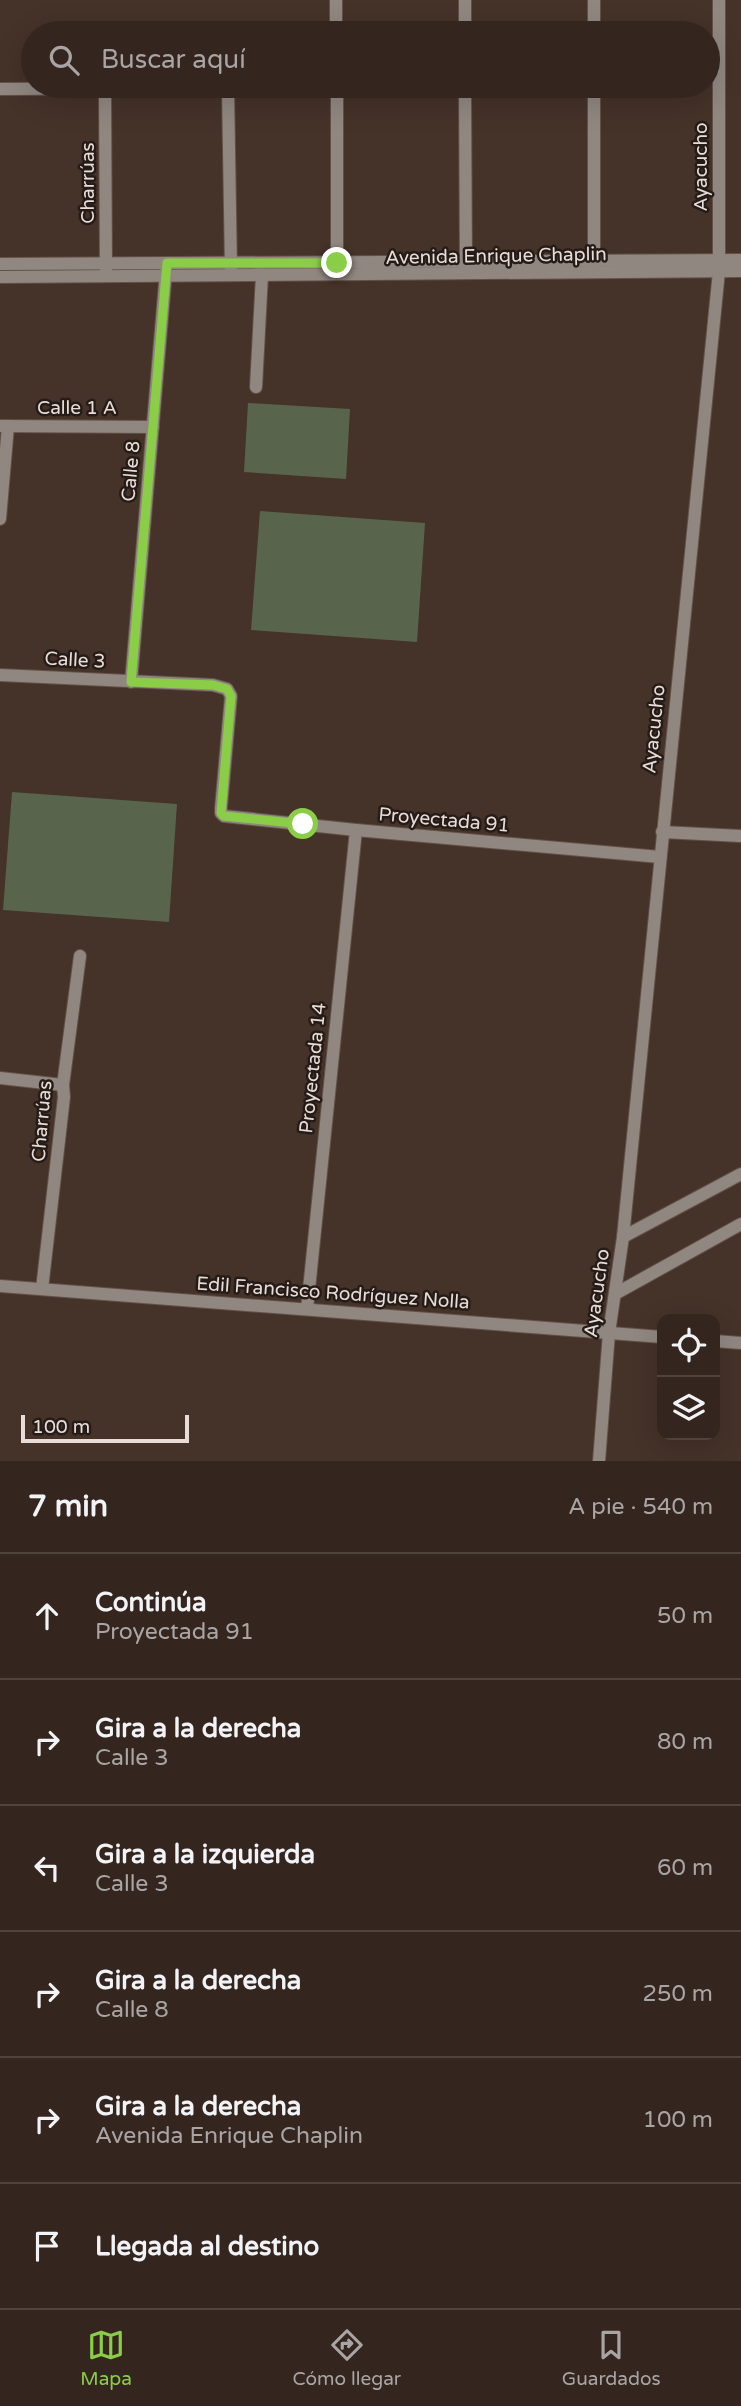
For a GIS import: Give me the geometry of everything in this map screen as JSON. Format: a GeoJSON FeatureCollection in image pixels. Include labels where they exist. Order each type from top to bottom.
{"type":"FeatureCollection","features":[{"type":"Feature","properties":{"kind":"street"},"geometry":{"type":"LineString","coordinates":[[336,0],[337,21]]}},
{"type":"Feature","properties":{"kind":"street"},"geometry":{"type":"LineString","coordinates":[[465,0],[465,21]]}},
{"type":"Feature","properties":{"kind":"street"},"geometry":{"type":"LineString","coordinates":[[594,0],[594,21]]}},
{"type":"Feature","properties":{"kind":"street","name":"Ayacucho"},"geometry":{"type":"LineString","coordinates":[[719,0],[719,21]]}},
{"type":"Feature","properties":{"kind":"street"},"geometry":{"type":"LineString","coordinates":[[0,89],[21,89]]}},
{"type":"Feature","properties":{"kind":"street","name":"Charrúas"},"geometry":{"type":"LineString","coordinates":[[105,98],[106,270]]}},
{"type":"Feature","properties":{"kind":"street"},"geometry":{"type":"LineString","coordinates":[[228,98],[231,269]]}},
{"type":"Feature","properties":{"kind":"street"},"geometry":{"type":"LineString","coordinates":[[337,98],[337,269]]}},
{"type":"Feature","properties":{"kind":"street"},"geometry":{"type":"LineString","coordinates":[[465,98],[465,269]]}},
{"type":"Feature","properties":{"kind":"street"},"geometry":{"type":"LineString","coordinates":[[594,98],[594,267]]}},
{"type":"Feature","properties":{"kind":"street","name":"Ayacucho"},"geometry":{"type":"LineString","coordinates":[[599,1461],[609,1333],[623,1237],[719,265],[719,98]]}},
{"type":"Feature","properties":{"kind":"street","name":"Avenida Enrique Chaplin"},"geometry":{"type":"LineString","coordinates":[[0,264],[106,270],[465,269],[719,265],[741,260]]}},
{"type":"Feature","properties":{"kind":"street","name":"Avenida Enrique Chaplin"},"geometry":{"type":"LineString","coordinates":[[719,265],[741,271]]}},
{"type":"Feature","properties":{"kind":"street","name":"Avenida Enrique Chaplin"},"geometry":{"type":"LineString","coordinates":[[231,269],[262,275],[337,269]]}},
{"type":"Feature","properties":{"kind":"street","name":"Avenida Enrique Chaplin"},"geometry":{"type":"LineString","coordinates":[[0,277],[106,270]]}},
{"type":"Feature","properties":{"kind":"street","name":"Calle 8"},"geometry":{"type":"LineString","coordinates":[[131,682],[166,270]]}},
{"type":"Feature","properties":{"kind":"street"},"geometry":{"type":"LineString","coordinates":[[256,387],[262,275]]}},
{"type":"Feature","properties":{"kind":"street"},"geometry":{"type":"LineString","coordinates":[[0,519],[4,426]]}},
{"type":"Feature","properties":{"kind":"street","name":"Calle 1 A"},"geometry":{"type":"LineString","coordinates":[[4,426],[153,426]]}},
{"type":"Feature","properties":{"kind":"street","name":"Calle 3"},"geometry":{"type":"LineString","coordinates":[[0,675],[213,685],[227,689],[231,696],[221,807],[224,816]]}},
{"type":"Feature","properties":{"kind":"street","name":"Proyectada 91"},"geometry":{"type":"LineString","coordinates":[[224,816],[660,857]]}},
{"type":"Feature","properties":{"kind":"street","name":"Proyectada 14"},"geometry":{"type":"LineString","coordinates":[[307,1309],[356,830]]}},
{"type":"Feature","properties":{"kind":"street"},"geometry":{"type":"LineString","coordinates":[[662,832],[741,836]]}},
{"type":"Feature","properties":{"kind":"street","name":"Charrúas"},"geometry":{"type":"LineString","coordinates":[[42,1289],[64,1097],[63,1085],[80,956]]}},
{"type":"Feature","properties":{"kind":"street"},"geometry":{"type":"LineString","coordinates":[[0,1078],[63,1085]]}},
{"type":"Feature","properties":{"kind":"street"},"geometry":{"type":"LineString","coordinates":[[623,1237],[741,1174]]}},
{"type":"Feature","properties":{"kind":"street"},"geometry":{"type":"LineString","coordinates":[[615,1294],[741,1224]]}},
{"type":"Feature","properties":{"kind":"street","name":"Edil Francisco Rodríguez Nolla"},"geometry":{"type":"LineString","coordinates":[[0,1286],[657,1337]]}},
{"type":"Feature","properties":{"kind":"street"},"geometry":{"type":"LineString","coordinates":[[720,1341],[741,1343]]}},
{"type":"Feature","properties":{"kind":"green space"},"geometry":{"type":"Polygon","coordinates":[[[248,403],[350,409],[346,479],[244,472],[248,403]]]}},
{"type":"Feature","properties":{"kind":"green space"},"geometry":{"type":"Polygon","coordinates":[[[260,511],[425,523],[417,642],[251,630],[260,511]]]}},
{"type":"Feature","properties":{"kind":"green space"},"geometry":{"type":"Polygon","coordinates":[[[12,792],[177,804],[169,922],[3,910],[12,792]]]}},
{"type":"Feature","properties":{"kind":"route"},"geometry":{"type":"LineString","coordinates":[[303,824],[224,816],[221,813],[231,696],[227,689],[213,685],[131,682],[167,263],[337,263]]}}]}
